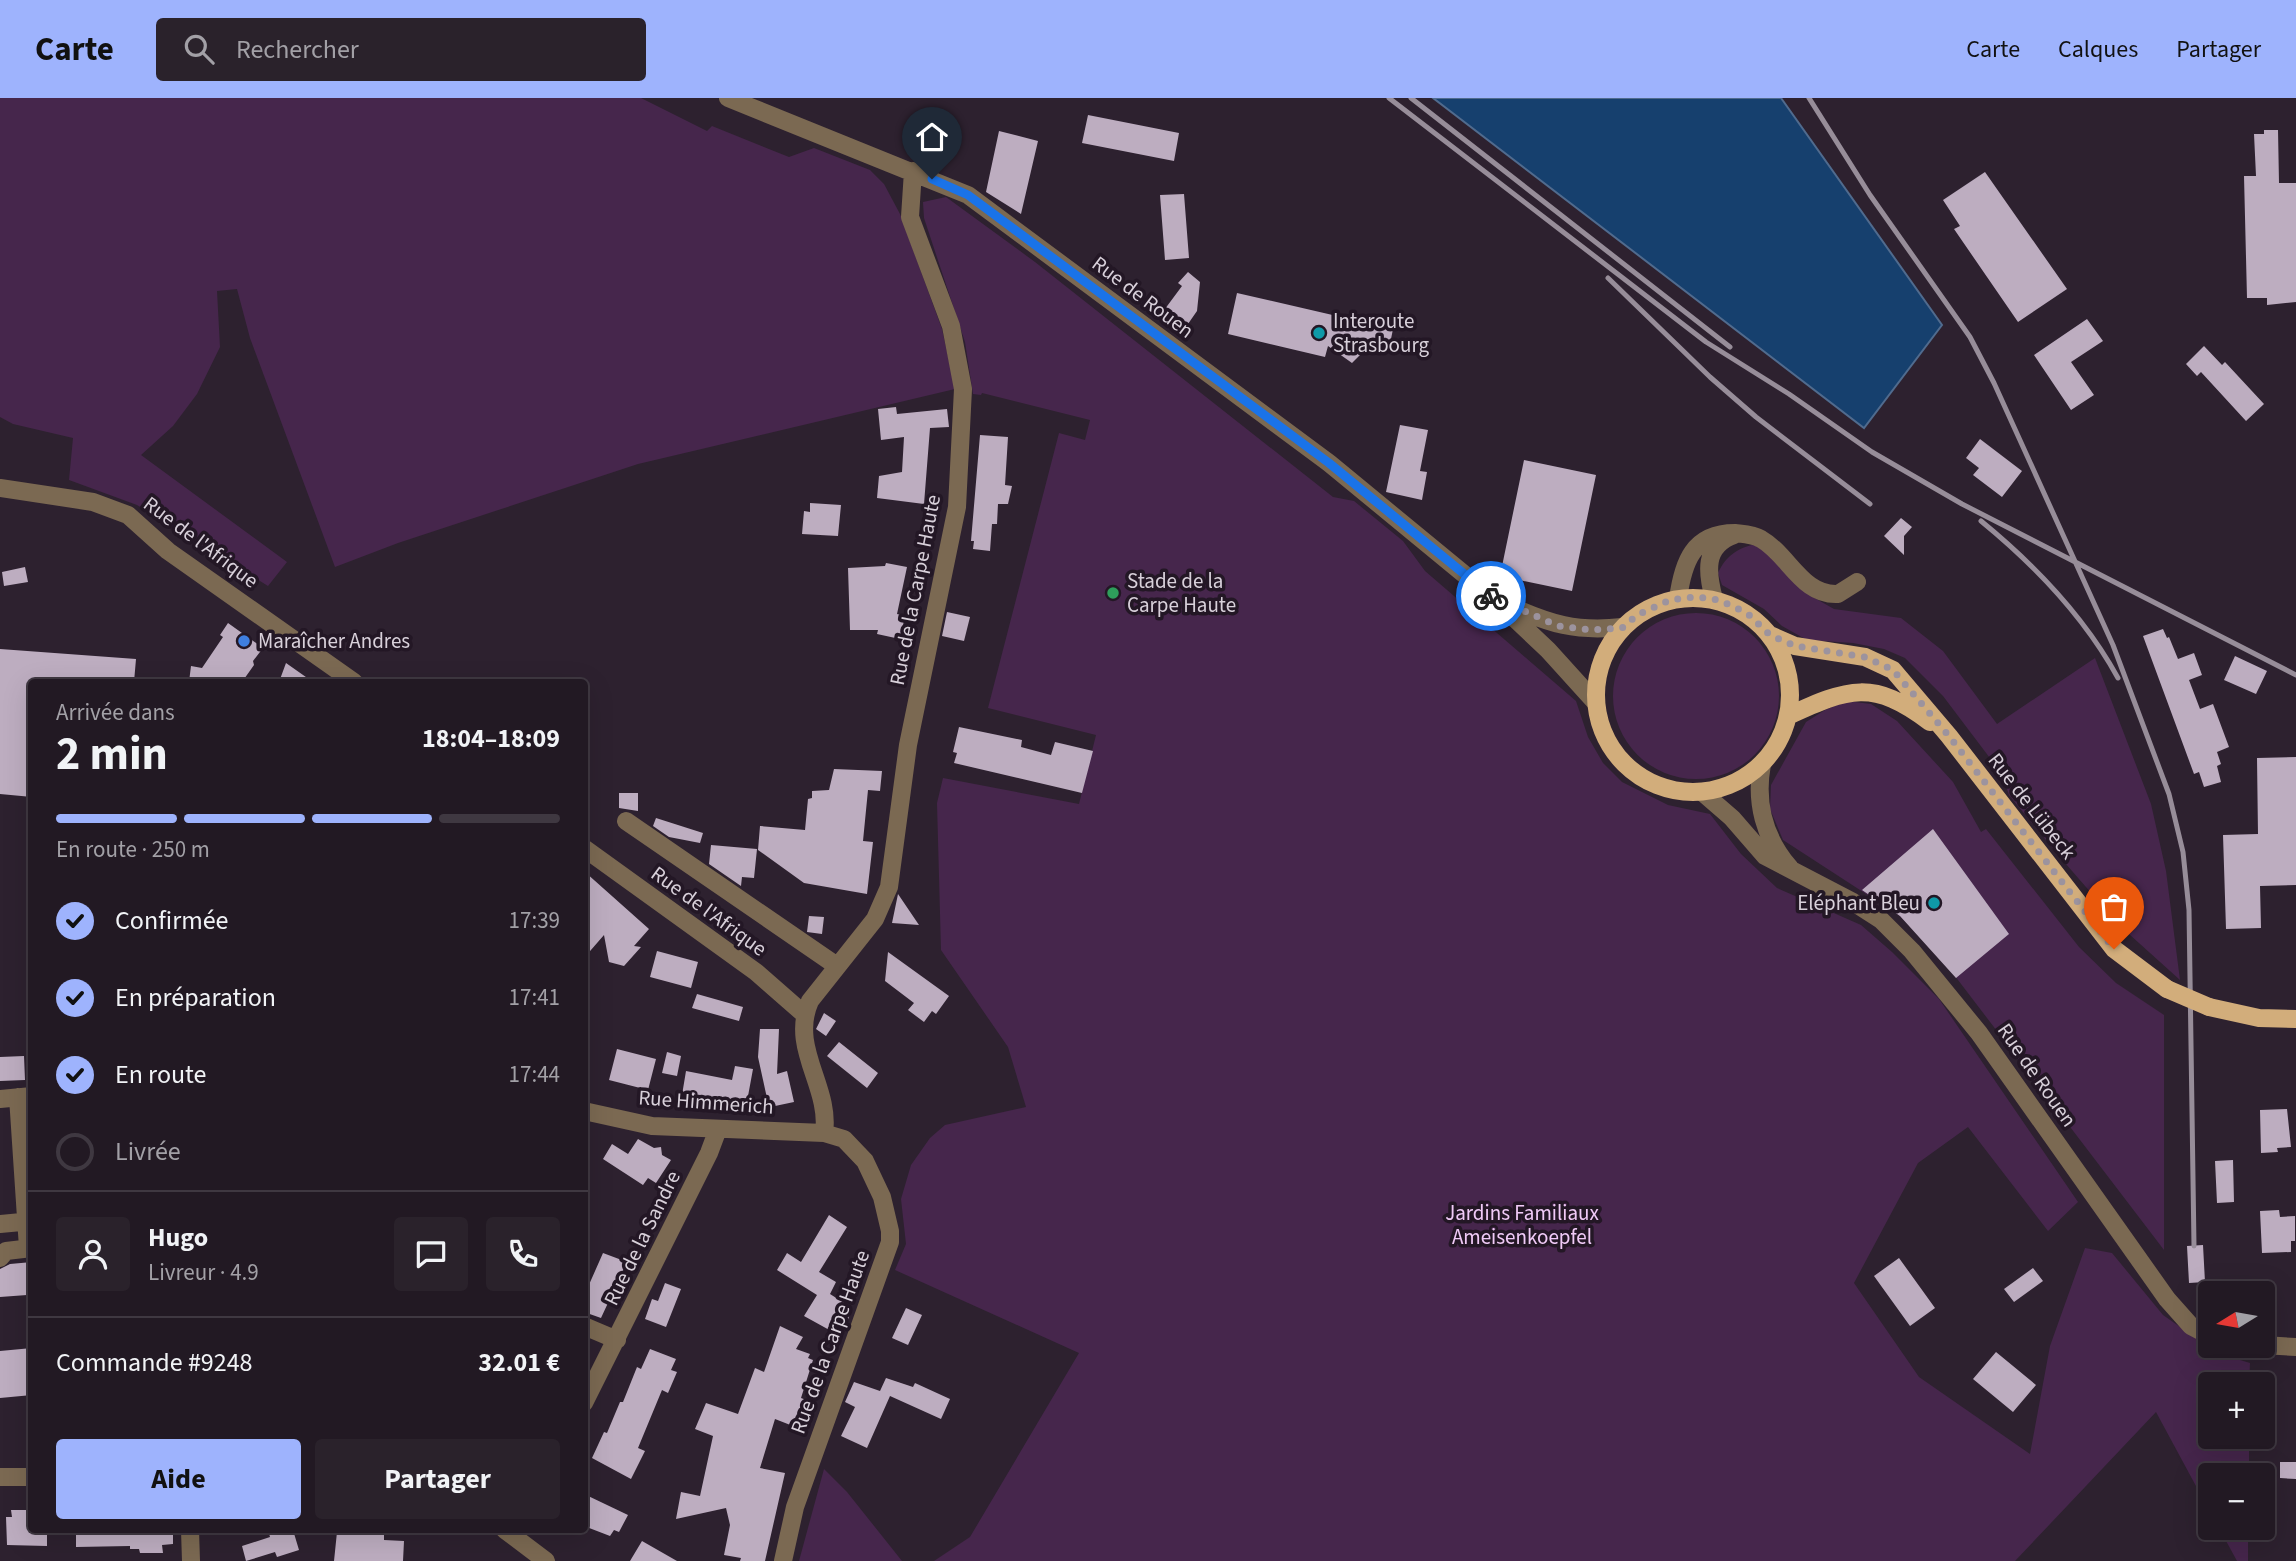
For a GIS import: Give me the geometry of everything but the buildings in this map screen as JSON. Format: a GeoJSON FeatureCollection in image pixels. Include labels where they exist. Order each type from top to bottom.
{"type":"FeatureCollection","features":[{"type":"Feature","properties":{"kind":"main road"},"geometry":{"type":"LineString","coordinates":[[1678,599],[1714,599],[1749,615],[1770,635],[1788,671],[1791,693],[1788,716],[1776,747],[1762,764],[1731,785],[1702,792],[1667,789],[1633,771],[1616,754],[1605,737],[1596,703],[1600,665],[1622,628],[1654,605],[1678,599]]}},
{"type":"Feature","properties":{"kind":"main road","name":"Rue de Lübeck"},"geometry":{"type":"LineString","coordinates":[[1770,635],[1795,646],[1865,657],[1893,670],[1949,736],[2114,949],[2166,989],[2209,1007],[2259,1018],[2296,1019]]}},
{"type":"Feature","properties":{"kind":"main road"},"geometry":{"type":"LineString","coordinates":[[1788,716],[1835,695],[1856,691],[1872,692],[1915,711],[1949,736]]}},
{"type":"Feature","properties":{"kind":"street","name":"Rue de Rouen"},"geometry":{"type":"LineString","coordinates":[[728,98],[968,195],[1329,463],[1493,597],[1548,650],[1596,703]]}},
{"type":"Feature","properties":{"kind":"street","name":"Rue de la Carpe Haute"},"geometry":{"type":"LineString","coordinates":[[804,1014],[810,1001],[836,966],[875,919],[889,887],[908,745],[957,507],[963,389],[951,326],[910,217],[914,171]]}},
{"type":"Feature","properties":{"kind":"street","name":"Rue de l'Afrique"},"geometry":{"type":"LineString","coordinates":[[0,488],[93,502],[128,515],[169,551],[350,679]]}},
{"type":"Feature","properties":{"kind":"street"},"geometry":{"type":"LineString","coordinates":[[1678,599],[1686,564],[1702,540],[1722,533],[1759,538],[1808,585],[1819,591],[1839,594],[1857,582]]}},
{"type":"Feature","properties":{"kind":"street"},"geometry":{"type":"LineString","coordinates":[[1714,599],[1707,565],[1720,542],[1737,533]]}},
{"type":"Feature","properties":{"kind":"street","name":"Rue de Rouen"},"geometry":{"type":"LineString","coordinates":[[1493,597],[1558,626],[1591,630],[1622,628]]}},
{"type":"Feature","properties":{"kind":"street","name":"Rue de Rouen"},"geometry":{"type":"LineString","coordinates":[[1762,764],[1759,782],[1764,823],[1781,858],[1794,873]]}},
{"type":"Feature","properties":{"kind":"street","name":"Rue de Rouen"},"geometry":{"type":"LineString","coordinates":[[1702,792],[1727,813],[1765,856],[1853,902],[1881,920],[1912,951],[1979,1034],[2167,1299],[2191,1326],[2198,1330]]}},
{"type":"Feature","properties":{"kind":"street"},"geometry":{"type":"LineString","coordinates":[[626,821],[836,966]]}},
{"type":"Feature","properties":{"kind":"street","name":"Rue de l'Afrique"},"geometry":{"type":"LineString","coordinates":[[588,851],[756,972],[804,1014]]}},
{"type":"Feature","properties":{"kind":"street"},"geometry":{"type":"LineString","coordinates":[[804,1014],[802,1026],[808,1058],[826,1115],[824,1133]]}},
{"type":"Feature","properties":{"kind":"street"},"geometry":{"type":"LineString","coordinates":[[17,1097],[28,1211]]}},
{"type":"Feature","properties":{"kind":"street","name":"Rue Himmerich"},"geometry":{"type":"LineString","coordinates":[[588,1112],[652,1126],[824,1133]]}},
{"type":"Feature","properties":{"kind":"street","name":"Rue de la Sandre"},"geometry":{"type":"LineString","coordinates":[[588,1395],[709,1153],[718,1129]]}},
{"type":"Feature","properties":{"kind":"street","name":"Rue de la Carpe Haute"},"geometry":{"type":"LineString","coordinates":[[783,1561],[795,1507],[890,1242],[882,1197],[866,1161],[845,1139],[824,1133]]}},
{"type":"Feature","properties":{"kind":"street"},"geometry":{"type":"LineString","coordinates":[[0,1224],[28,1221]]}},
{"type":"Feature","properties":{"kind":"street"},"geometry":{"type":"LineString","coordinates":[[0,1258],[6,1251],[28,1248]]}},
{"type":"Feature","properties":{"kind":"street"},"geometry":{"type":"LineString","coordinates":[[588,1328],[617,1340]]}},
{"type":"Feature","properties":{"kind":"street"},"geometry":{"type":"LineString","coordinates":[[2275,1346],[2296,1347]]}},
{"type":"Feature","properties":{"kind":"street"},"geometry":{"type":"LineString","coordinates":[[0,1477],[28,1476]]}},
{"type":"Feature","properties":{"kind":"street"},"geometry":{"type":"LineString","coordinates":[[190,1533],[191,1561]]}},
{"type":"Feature","properties":{"kind":"street"},"geometry":{"type":"LineString","coordinates":[[515,1533],[546,1561]]}},
{"type":"Feature","properties":{"kind":"green space"},"geometry":{"type":"Polygon","coordinates":[[[0,98],[641,98],[707,131],[712,126],[789,157],[814,148],[870,170],[884,184],[900,214],[942,329],[955,389],[638,464],[398,543],[335,567],[250,338],[237,289],[217,291],[220,347],[197,394],[173,426],[141,455],[287,562],[268,586],[137,505],[69,480],[73,438],[13,424],[0,417],[0,98]]]}},
{"type":"Feature","properties":{"kind":"green space","name":"Jardins Familiaux Ameisenkoepfel"},"geometry":{"type":"Polygon","coordinates":[[[946,197],[1035,262],[1333,497],[1354,501],[1403,541],[1425,571],[1576,701],[1588,737],[1603,763],[1622,782],[1668,805],[1710,814],[1741,854],[1777,888],[1861,925],[1939,999],[2078,1202],[2048,1231],[1968,1127],[1918,1163],[1854,1283],[1919,1377],[2030,1454],[2050,1346],[2085,1248],[2112,1253],[2163,1315],[2198,1340],[2198,1358],[2234,1358],[2250,1363],[2250,1372],[2198,1372],[2198,1449],[2249,1449],[2249,1463],[2198,1463],[2198,1490],[2156,1412],[2015,1561],[934,1561],[970,1537],[1079,1353],[895,1270],[906,1244],[901,1199],[911,1165],[930,1138],[945,1125],[1026,1107],[1008,1047],[941,950],[937,803],[943,778],[1079,804],[1096,735],[988,708],[1059,433],[1085,440],[1090,420],[982,393],[973,394],[965,342],[924,218],[923,202],[946,197]]]}},
{"type":"Feature","properties":{"kind":"green space"},"geometry":{"type":"Polygon","coordinates":[[[1756,544],[1772,550],[1811,596],[1834,609],[1901,618],[1943,651],[1997,724],[2095,658],[2151,804],[2166,871],[2180,980],[2119,925],[2059,856],[2009,795],[2002,774],[1943,696],[1905,658],[1884,649],[1853,643],[1807,640],[1782,626],[1764,609],[1722,585],[1718,573],[1729,557],[1738,550],[1756,544]]]}},
{"type":"Feature","properties":{"kind":"green space"},"geometry":{"type":"Polygon","coordinates":[[[1696,613],[1728,620],[1742,627],[1754,638],[1765,650],[1772,664],[1779,696],[1772,728],[1765,742],[1754,754],[1742,765],[1728,772],[1696,779],[1664,772],[1650,765],[1638,754],[1627,742],[1620,728],[1613,696],[1620,664],[1627,650],[1638,638],[1650,627],[1664,620],[1696,613]]]}},
{"type":"Feature","properties":{"kind":"green space"},"geometry":{"type":"Polygon","coordinates":[[[1847,701],[1871,704],[1897,721],[1953,782],[1981,832],[1986,829],[2079,947],[2116,983],[2164,1015],[2164,1250],[1942,959],[1900,916],[1783,840],[1770,809],[1771,785],[1806,722],[1847,701]]]}},
{"type":"Feature","properties":{"kind":"green space"},"geometry":{"type":"Polygon","coordinates":[[[824,1469],[847,1492],[902,1561],[799,1561],[824,1469]]]}},
{"type":"Feature","properties":{"kind":"green space"},"geometry":{"type":"Polygon","coordinates":[[[2226,1540],[2248,1540],[2248,1561],[2237,1561],[2226,1540]]]}},
{"type":"Feature","properties":{"kind":"water"},"geometry":{"type":"Polygon","coordinates":[[[1433,98],[1781,98],[1942,325],[1864,428],[1433,98]]]}},
{"type":"Feature","properties":{"kind":"railway"},"geometry":{"type":"LineString","coordinates":[[1389,98],[1706,342],[1789,394],[1872,452],[1962,504],[2296,675]]}},
{"type":"Feature","properties":{"kind":"railway"},"geometry":{"type":"LineString","coordinates":[[1411,98],[1730,347]]}},
{"type":"Feature","properties":{"kind":"railway"},"geometry":{"type":"LineString","coordinates":[[1809,98],[1870,195],[1970,337],[1994,383],[2113,645],[2169,794],[2183,852],[2189,910],[2194,1246]]}},
{"type":"Feature","properties":{"kind":"railway"},"geometry":{"type":"LineString","coordinates":[[1608,278],[1710,377],[1756,417],[1870,504]]}},
{"type":"Feature","properties":{"kind":"railway"},"geometry":{"type":"LineString","coordinates":[[1981,521],[2021,556],[2057,593],[2090,634],[2118,678]]}},
{"type":"Feature","properties":{"kind":"way so far"},"geometry":{"type":"LineString","coordinates":[[1491,596],[1558,626],[1591,630],[1622,628],[1654,605],[1670,600],[1695,597],[1714,599],[1749,615],[1770,635],[1795,646],[1865,657],[1893,670],[1949,736],[2114,949]]}},
{"type":"Feature","properties":{"kind":"place","name":"Interoute Strasbourg"},"geometry":{"type":"Point","coordinates":[1319,333]}},
{"type":"Feature","properties":{"kind":"place","name":"Stade de la Carpe Haute"},"geometry":{"type":"Point","coordinates":[1113,593]}},
{"type":"Feature","properties":{"kind":"place","name":"Maraîcher Andres"},"geometry":{"type":"Point","coordinates":[244,641]}},
{"type":"Feature","properties":{"kind":"place","name":"Eléphant Bleu"},"geometry":{"type":"Point","coordinates":[1934,903]}},
{"type":"Feature","properties":{"kind":"route"},"geometry":{"type":"LineString","coordinates":[[932,179],[968,195],[1329,463],[1491,596]]}}]}
